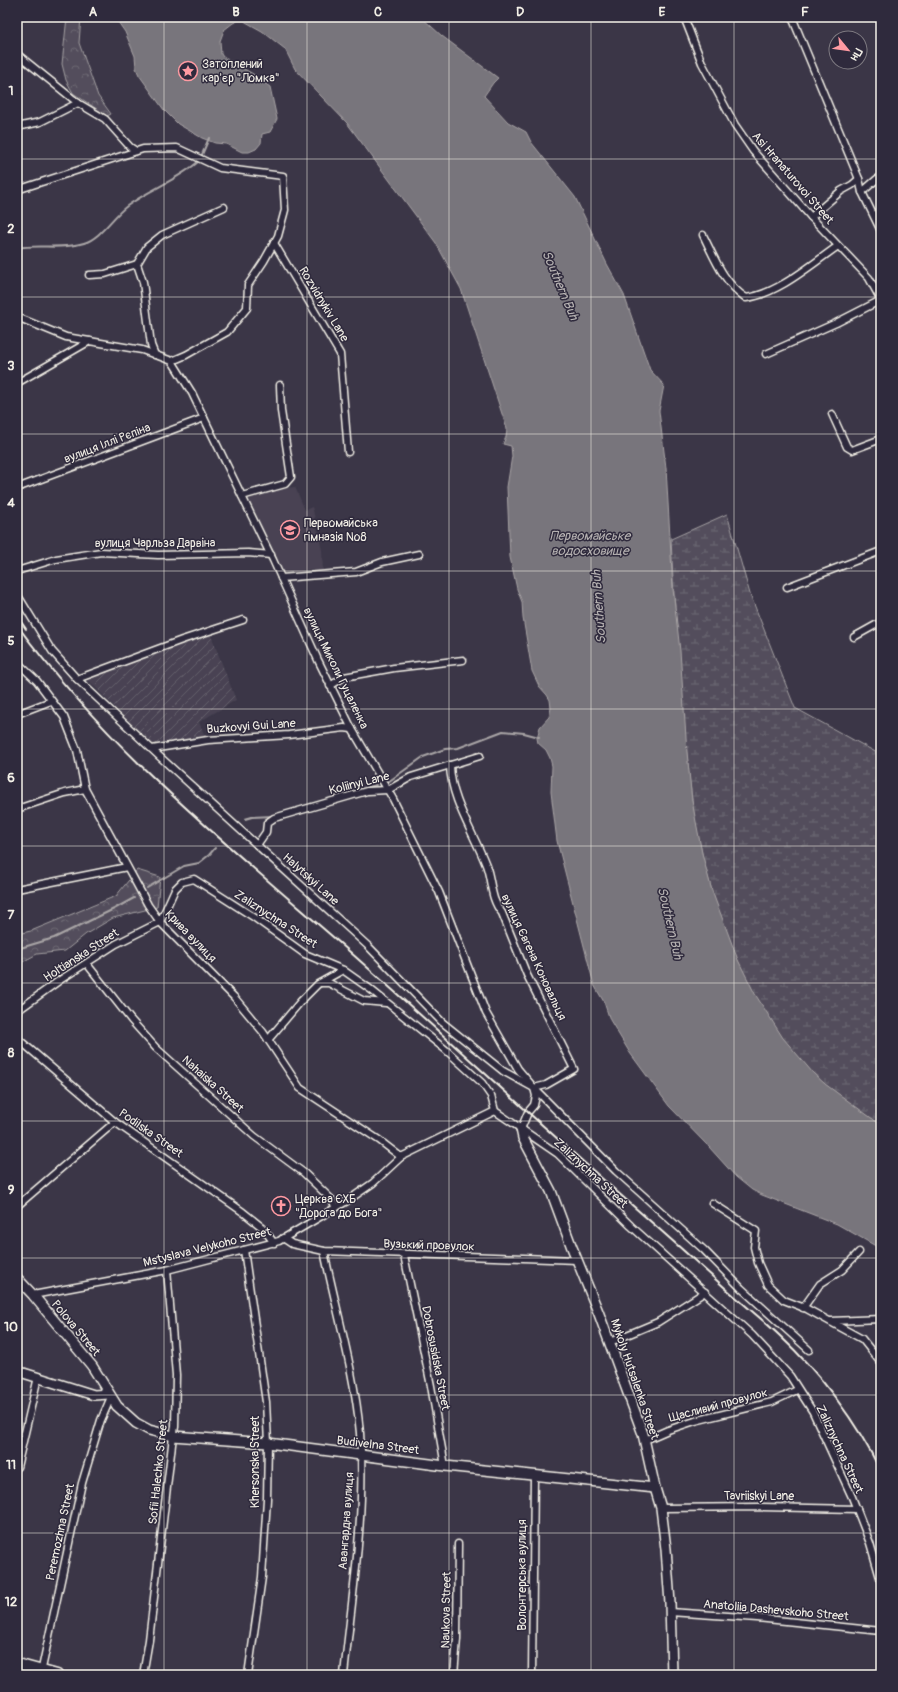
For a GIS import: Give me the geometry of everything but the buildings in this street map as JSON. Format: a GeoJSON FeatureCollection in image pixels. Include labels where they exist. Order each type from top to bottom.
{"type":"FeatureCollection","features":[{"type":"Feature","properties":{"kind":"main road"},"geometry":{"type":"LineString","coordinates":[[17,1664],[41,1673],[57,1675]]}},
{"type":"Feature","properties":{"kind":"street","name":"Asi Hranaturovoi Street"},"geometry":{"type":"LineString","coordinates":[[684,17],[702,63],[735,125],[753,151],[811,217],[869,278],[881,300]]}},
{"type":"Feature","properties":{"kind":"street"},"geometry":{"type":"LineString","coordinates":[[792,17],[859,179],[862,192],[881,231]]}},
{"type":"Feature","properties":{"kind":"street"},"geometry":{"type":"LineString","coordinates":[[17,54],[78,104],[105,119],[130,147],[136,151]]}},
{"type":"Feature","properties":{"kind":"street"},"geometry":{"type":"LineString","coordinates":[[17,127],[40,122],[78,104]]}},
{"type":"Feature","properties":{"kind":"street"},"geometry":{"type":"LineString","coordinates":[[17,190],[136,151],[177,148],[220,168],[283,176],[285,210],[278,236],[248,285],[247,308],[227,332],[186,355],[172,361],[142,350],[66,337],[17,317]]}},
{"type":"Feature","properties":{"kind":"street"},"geometry":{"type":"LineString","coordinates":[[862,192],[881,177]]}},
{"type":"Feature","properties":{"kind":"street"},"geometry":{"type":"LineString","coordinates":[[811,217],[835,196],[859,179]]}},
{"type":"Feature","properties":{"kind":"street"},"geometry":{"type":"LineString","coordinates":[[89,275],[104,274],[137,264],[148,248],[162,235],[224,207]]}},
{"type":"Feature","properties":{"kind":"street"},"geometry":{"type":"LineString","coordinates":[[703,235],[722,272],[732,287],[746,298],[758,296],[792,278],[838,246]]}},
{"type":"Feature","properties":{"kind":"street","name":"Rozvidnykiv Lane"},"geometry":{"type":"LineString","coordinates":[[274,243],[340,354],[348,452]]}},
{"type":"Feature","properties":{"kind":"street"},"geometry":{"type":"LineString","coordinates":[[137,264],[143,282],[152,345],[156,355]]}},
{"type":"Feature","properties":{"kind":"street"},"geometry":{"type":"LineString","coordinates":[[766,354],[836,323],[881,300]]}},
{"type":"Feature","properties":{"kind":"street"},"geometry":{"type":"LineString","coordinates":[[17,383],[90,341]]}},
{"type":"Feature","properties":{"kind":"street","name":"вулиця Миколи Гуцаленка"},"geometry":{"type":"LineString","coordinates":[[172,361],[192,393],[271,555],[330,686],[352,729],[388,790],[439,892],[486,1013],[518,1069],[534,1088]]}},
{"type":"Feature","properties":{"kind":"street"},"geometry":{"type":"LineString","coordinates":[[242,496],[285,484],[291,477],[281,411],[280,385]]}},
{"type":"Feature","properties":{"kind":"street"},"geometry":{"type":"LineString","coordinates":[[832,414],[847,447],[852,450],[881,439]]}},
{"type":"Feature","properties":{"kind":"street","name":"вулиця Іллі Рєпіна"},"geometry":{"type":"LineString","coordinates":[[17,488],[204,418]]}},
{"type":"Feature","properties":{"kind":"street"},"geometry":{"type":"LineString","coordinates":[[787,587],[881,551]]}},
{"type":"Feature","properties":{"kind":"street","name":"вулиця Чарльза Дарвіна"},"geometry":{"type":"LineString","coordinates":[[17,571],[56,559],[101,552],[158,555],[248,553],[271,555]]}},
{"type":"Feature","properties":{"kind":"street"},"geometry":{"type":"LineString","coordinates":[[281,578],[356,572],[382,562],[419,554]]}},
{"type":"Feature","properties":{"kind":"street","name":"Halytskyi Lane"},"geometry":{"type":"LineString","coordinates":[[17,594],[52,651],[77,679],[368,946],[442,1022],[503,1072],[534,1088]]}},
{"type":"Feature","properties":{"kind":"street"},"geometry":{"type":"LineString","coordinates":[[77,679],[182,640],[243,620]]}},
{"type":"Feature","properties":{"kind":"street"},"geometry":{"type":"LineString","coordinates":[[854,637],[881,622]]}},
{"type":"Feature","properties":{"kind":"street"},"geometry":{"type":"LineString","coordinates":[[330,686],[344,677],[394,668],[463,660]]}},
{"type":"Feature","properties":{"kind":"street","name":"Крива вулиця"},"geometry":{"type":"LineString","coordinates":[[17,662],[37,681],[64,717],[77,750],[85,790],[110,833],[127,867],[160,922],[234,997],[268,1040],[300,1088],[379,1140],[401,1157]]}},
{"type":"Feature","properties":{"kind":"street"},"geometry":{"type":"LineString","coordinates":[[17,714],[51,701]]}},
{"type":"Feature","properties":{"kind":"street","name":"Buzkovyi Gui Lane"},"geometry":{"type":"LineString","coordinates":[[152,749],[208,740],[289,735],[344,728],[352,729]]}},
{"type":"Feature","properties":{"kind":"street","name":"Koliinyi Lane"},"geometry":{"type":"LineString","coordinates":[[258,845],[266,832],[267,823],[274,818],[367,791],[388,790],[410,777],[480,756]]}},
{"type":"Feature","properties":{"kind":"street","name":"вулиця Євгена Коновальця"},"geometry":{"type":"LineString","coordinates":[[450,765],[450,778],[454,794],[486,866],[495,906],[502,913],[527,975],[574,1069],[546,1085],[534,1088]]}},
{"type":"Feature","properties":{"kind":"street"},"geometry":{"type":"LineString","coordinates":[[17,809],[65,793],[85,790]]}},
{"type":"Feature","properties":{"kind":"street"},"geometry":{"type":"LineString","coordinates":[[17,889],[127,867]]}},
{"type":"Feature","properties":{"kind":"street","name":"Zaliznychna Street"},"geometry":{"type":"LineString","coordinates":[[160,922],[175,889],[182,882],[194,879],[255,918],[306,954],[343,970],[370,989],[446,1050],[482,1083],[491,1096],[495,1111],[558,1154],[631,1226],[752,1335],[790,1376],[797,1390],[813,1412],[856,1509],[870,1544],[881,1581]]}},
{"type":"Feature","properties":{"kind":"street","name":"Holtianska Street"},"geometry":{"type":"LineString","coordinates":[[17,1011],[60,980],[116,944],[160,922]]}},
{"type":"Feature","properties":{"kind":"street","name":"Nahaiska Street"},"geometry":{"type":"LineString","coordinates":[[87,964],[131,1020],[156,1048],[254,1136],[304,1174],[332,1200],[336,1208]]}},
{"type":"Feature","properties":{"kind":"street"},"geometry":{"type":"LineString","coordinates":[[268,1040],[301,1001],[319,983],[343,970]]}},
{"type":"Feature","properties":{"kind":"street"},"geometry":{"type":"LineString","coordinates":[[319,983],[329,983],[364,1001],[386,1003]]}},
{"type":"Feature","properties":{"kind":"street","name":"Podilska Street"},"geometry":{"type":"LineString","coordinates":[[17,1038],[115,1122],[243,1212],[263,1228],[274,1242]]}},
{"type":"Feature","properties":{"kind":"street"},"geometry":{"type":"LineString","coordinates":[[521,1129],[528,1112],[534,1104],[536,1096],[534,1088]]}},
{"type":"Feature","properties":{"kind":"street"},"geometry":{"type":"LineString","coordinates":[[534,1088],[616,1171],[704,1250],[741,1288],[809,1350]]}},
{"type":"Feature","properties":{"kind":"street","name":"Mstyslava Velykoho Street"},"geometry":{"type":"LineString","coordinates":[[33,1295],[167,1270],[274,1242],[336,1208],[374,1182],[401,1157],[495,1111]]}},
{"type":"Feature","properties":{"kind":"street"},"geometry":{"type":"LineString","coordinates":[[17,1206],[115,1122]]}},
{"type":"Feature","properties":{"kind":"street","name":"Mykoly Hutsalenka Street"},"geometry":{"type":"LineString","coordinates":[[521,1129],[523,1138],[551,1191],[610,1342],[645,1440],[655,1488],[661,1508],[666,1549],[672,1675]]}},
{"type":"Feature","properties":{"kind":"street"},"geometry":{"type":"LineString","coordinates":[[712,1203],[756,1231],[754,1247],[758,1263],[768,1285],[784,1300],[803,1308],[862,1339],[881,1363]]}},
{"type":"Feature","properties":{"kind":"street","name":"Вузький провулок"},"geometry":{"type":"LineString","coordinates":[[283,1238],[292,1244],[324,1251],[577,1260]]}},
{"type":"Feature","properties":{"kind":"street","name":"Khersonska Street"},"geometry":{"type":"LineString","coordinates":[[244,1250],[266,1402],[268,1443],[262,1578],[248,1675]]}},
{"type":"Feature","properties":{"kind":"street","name":"Авангардна вулиця"},"geometry":{"type":"LineString","coordinates":[[324,1251],[351,1377],[360,1432],[361,1503],[344,1675]]}},
{"type":"Feature","properties":{"kind":"street"},"geometry":{"type":"LineString","coordinates":[[803,1308],[820,1284],[842,1270],[859,1252]]}},
{"type":"Feature","properties":{"kind":"street","name":"Dobrosusidska Street"},"geometry":{"type":"LineString","coordinates":[[404,1255],[432,1386],[445,1466]]}},
{"type":"Feature","properties":{"kind":"street","name":"Sofii Halechko Street"},"geometry":{"type":"LineString","coordinates":[[144,1675],[175,1427],[176,1374],[167,1270]]}},
{"type":"Feature","properties":{"kind":"street","name":"Polova Street"},"geometry":{"type":"LineString","coordinates":[[17,1278],[92,1366],[110,1396]]}},
{"type":"Feature","properties":{"kind":"street"},"geometry":{"type":"LineString","coordinates":[[610,1342],[658,1322],[705,1292]]}},
{"type":"Feature","properties":{"kind":"street"},"geometry":{"type":"LineString","coordinates":[[829,1321],[881,1319]]}},
{"type":"Feature","properties":{"kind":"street"},"geometry":{"type":"LineString","coordinates":[[17,1371],[94,1395],[110,1396]]}},
{"type":"Feature","properties":{"kind":"street"},"geometry":{"type":"LineString","coordinates":[[17,1467],[38,1377]]}},
{"type":"Feature","properties":{"kind":"street","name":"Щасливий провулок"},"geometry":{"type":"LineString","coordinates":[[645,1440],[695,1421],[772,1402],[797,1390]]}},
{"type":"Feature","properties":{"kind":"street","name":"Budivelna Street"},"geometry":{"type":"LineString","coordinates":[[110,1396],[117,1406],[136,1423],[149,1430],[173,1436],[268,1443],[445,1466],[655,1488]]}},
{"type":"Feature","properties":{"kind":"street","name":"Peremozhna Street"},"geometry":{"type":"LineString","coordinates":[[41,1673],[82,1483],[101,1420],[110,1396]]}},
{"type":"Feature","properties":{"kind":"street","name":"Волонтерська вулиця"},"geometry":{"type":"LineString","coordinates":[[532,1675],[534,1475]]}},
{"type":"Feature","properties":{"kind":"street","name":"Tavriiskyi Lane"},"geometry":{"type":"LineString","coordinates":[[661,1508],[761,1507],[856,1509]]}},
{"type":"Feature","properties":{"kind":"street","name":"Naukova Street"},"geometry":{"type":"LineString","coordinates":[[454,1675],[457,1639],[458,1544]]}},
{"type":"Feature","properties":{"kind":"street","name":"Anatoliia Dashevskoho Street"},"geometry":{"type":"LineString","coordinates":[[670,1612],[757,1618],[881,1631]]}},
{"type":"Feature","properties":{"kind":"shaded area","name":"Первомайська гімназія №8"},"geometry":{"type":"Polygon","coordinates":[[[295,487],[305,510],[312,507],[322,550],[323,570],[283,572],[248,501],[251,498],[277,489],[295,487]]]}},
{"type":"Feature","properties":{"kind":"shaded area"},"geometry":{"type":"Polygon","coordinates":[[[209,630],[236,700],[199,722],[205,736],[152,745],[88,680],[209,630]]]}},
{"type":"Feature","properties":{"kind":"green space"},"geometry":{"type":"Polygon","coordinates":[[[67,17],[81,17],[79,43],[98,96],[111,114],[107,116],[73,93],[66,80],[62,64],[67,17]]]}},
{"type":"Feature","properties":{"kind":"green space"},"geometry":{"type":"Polygon","coordinates":[[[727,514],[750,594],[795,708],[881,755],[881,1125],[813,1074],[789,1047],[767,1016],[748,982],[732,947],[718,910],[707,873],[698,836],[692,800],[684,729],[671,539],[727,514]]]}},
{"type":"Feature","properties":{"kind":"green space"},"geometry":{"type":"Polygon","coordinates":[[[137,870],[160,877],[157,907],[113,918],[86,934],[65,951],[37,954],[17,965],[17,934],[31,931],[116,896],[137,870]]]}},
{"type":"Feature","properties":{"kind":"water","name":"Первомайське водосховище"},"geometry":{"type":"Polygon","coordinates":[[[109,17],[202,17],[212,19],[223,17],[421,17],[442,36],[498,78],[484,96],[508,122],[526,132],[531,142],[575,197],[607,264],[624,295],[650,370],[664,385],[659,411],[666,468],[673,589],[680,651],[687,752],[692,801],[702,853],[712,891],[738,960],[755,994],[783,1038],[813,1073],[825,1084],[881,1125],[881,1249],[837,1224],[762,1195],[752,1190],[736,1177],[669,1106],[630,1053],[610,1020],[604,1002],[594,985],[557,841],[551,792],[552,766],[546,750],[538,743],[537,738],[540,727],[549,717],[551,708],[550,700],[539,686],[532,671],[523,618],[522,602],[517,589],[510,557],[507,487],[512,456],[511,446],[503,444],[507,429],[461,289],[436,243],[347,123],[295,69],[285,49],[262,31],[244,21],[238,21],[224,30],[220,41],[221,54],[223,57],[253,74],[270,87],[277,119],[270,132],[262,134],[261,143],[256,149],[249,152],[242,152],[226,144],[215,143],[202,138],[178,124],[164,110],[139,75],[136,68],[135,56],[125,32],[118,22],[109,17]]]}},
{"type":"Feature","properties":{"kind":"waterway"},"geometry":{"type":"LineString","coordinates":[[201,157],[209,138]]}},
{"type":"Feature","properties":{"kind":"waterway"},"geometry":{"type":"LineString","coordinates":[[17,248],[59,247],[84,243],[96,237],[127,206],[145,194],[182,174],[199,161]]}},
{"type":"Feature","properties":{"kind":"waterway"},"geometry":{"type":"LineString","coordinates":[[388,782],[423,757],[445,749],[458,748],[503,731],[524,733],[539,737]]}},
{"type":"Feature","properties":{"kind":"waterway"},"geometry":{"type":"LineString","coordinates":[[302,807],[376,785]]}},
{"type":"Feature","properties":{"kind":"waterway"},"geometry":{"type":"LineString","coordinates":[[245,819],[252,817],[273,816]]}},
{"type":"Feature","properties":{"kind":"waterway"},"geometry":{"type":"LineString","coordinates":[[147,888],[184,866],[199,863],[215,848]]}},
{"type":"Feature","properties":{"kind":"waterway"},"geometry":{"type":"LineString","coordinates":[[17,949],[54,938],[134,898]]}},
{"type":"Feature","properties":{"kind":"railway"},"geometry":{"type":"LineString","coordinates":[[17,616],[26,629]]}},
{"type":"Feature","properties":{"kind":"railway"},"geometry":{"type":"LineString","coordinates":[[17,625],[51,669],[88,711],[166,790],[370,969],[587,1166],[794,1350],[823,1382],[849,1417],[861,1435],[881,1472]]}},
{"type":"Feature","properties":{"kind":"place","name":"Затоплений кар'єр \"Ломка\""},"geometry":{"type":"Point","coordinates":[188,71]}},
{"type":"Feature","properties":{"kind":"place","name":"Первомайська гімназія №8"},"geometry":{"type":"Point","coordinates":[290,530]}},
{"type":"Feature","properties":{"kind":"place","name":"Церква ЄХБ \"Дорога до Бога\""},"geometry":{"type":"Point","coordinates":[281,1206]}},
{"type":"Feature","properties":{"kind":"water label","name":"Southern Buh"},"geometry":{"type":"Point","coordinates":[561,285]}},
{"type":"Feature","properties":{"kind":"water label","name":"Southern Buh"},"geometry":{"type":"Point","coordinates":[598,607]}},
{"type":"Feature","properties":{"kind":"water label","name":"Southern Buh"},"geometry":{"type":"Point","coordinates":[671,923]}}]}
